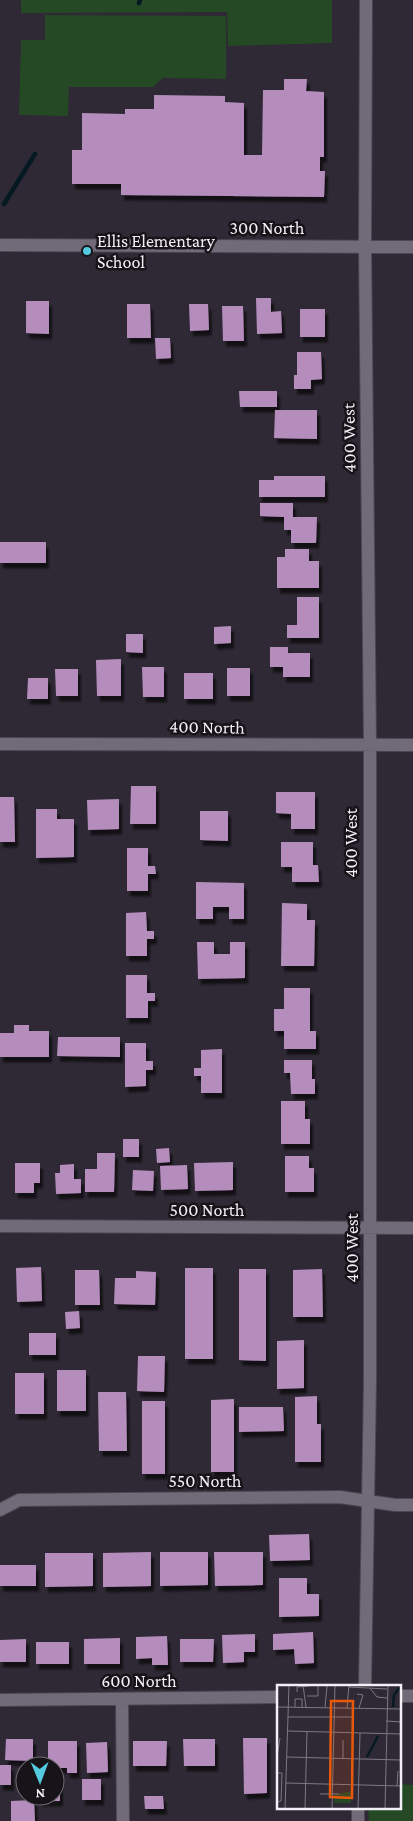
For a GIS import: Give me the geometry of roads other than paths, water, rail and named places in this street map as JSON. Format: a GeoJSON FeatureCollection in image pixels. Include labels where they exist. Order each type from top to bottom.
{"type":"FeatureCollection","features":[{"type":"Feature","properties":{"kind":"street","name":"400 West"},"geometry":{"type":"LineString","coordinates":[[365,1685],[369,1500],[370,745],[365,246],[366,0]]}},
{"type":"Feature","properties":{"kind":"street","name":"300 North"},"geometry":{"type":"LineString","coordinates":[[0,244],[413,247]]}},
{"type":"Feature","properties":{"kind":"street","name":"400 North"},"geometry":{"type":"LineString","coordinates":[[0,744],[413,745]]}},
{"type":"Feature","properties":{"kind":"street","name":"500 North"},"geometry":{"type":"LineString","coordinates":[[0,1226],[413,1228]]}},
{"type":"Feature","properties":{"kind":"street","name":"550 North"},"geometry":{"type":"LineString","coordinates":[[0,1510],[19,1500],[340,1497],[396,1505],[413,1504]]}},
{"type":"Feature","properties":{"kind":"street"},"geometry":{"type":"LineString","coordinates":[[400,1696],[413,1696]]}},
{"type":"Feature","properties":{"kind":"street","name":"600 North"},"geometry":{"type":"LineString","coordinates":[[0,1700],[277,1697]]}},
{"type":"Feature","properties":{"kind":"street"},"geometry":{"type":"LineString","coordinates":[[122,1698],[122,1821]]}},
{"type":"Feature","properties":{"kind":"street"},"geometry":{"type":"LineString","coordinates":[[358,1808],[358,1821]]}},
{"type":"Feature","properties":{"kind":"waterway"},"geometry":{"type":"LineString","coordinates":[[4,204],[35,154]]}},
{"type":"Feature","properties":{"kind":"place","name":"Ellis Elementary School"},"geometry":{"type":"Point","coordinates":[87,251]}}]}
